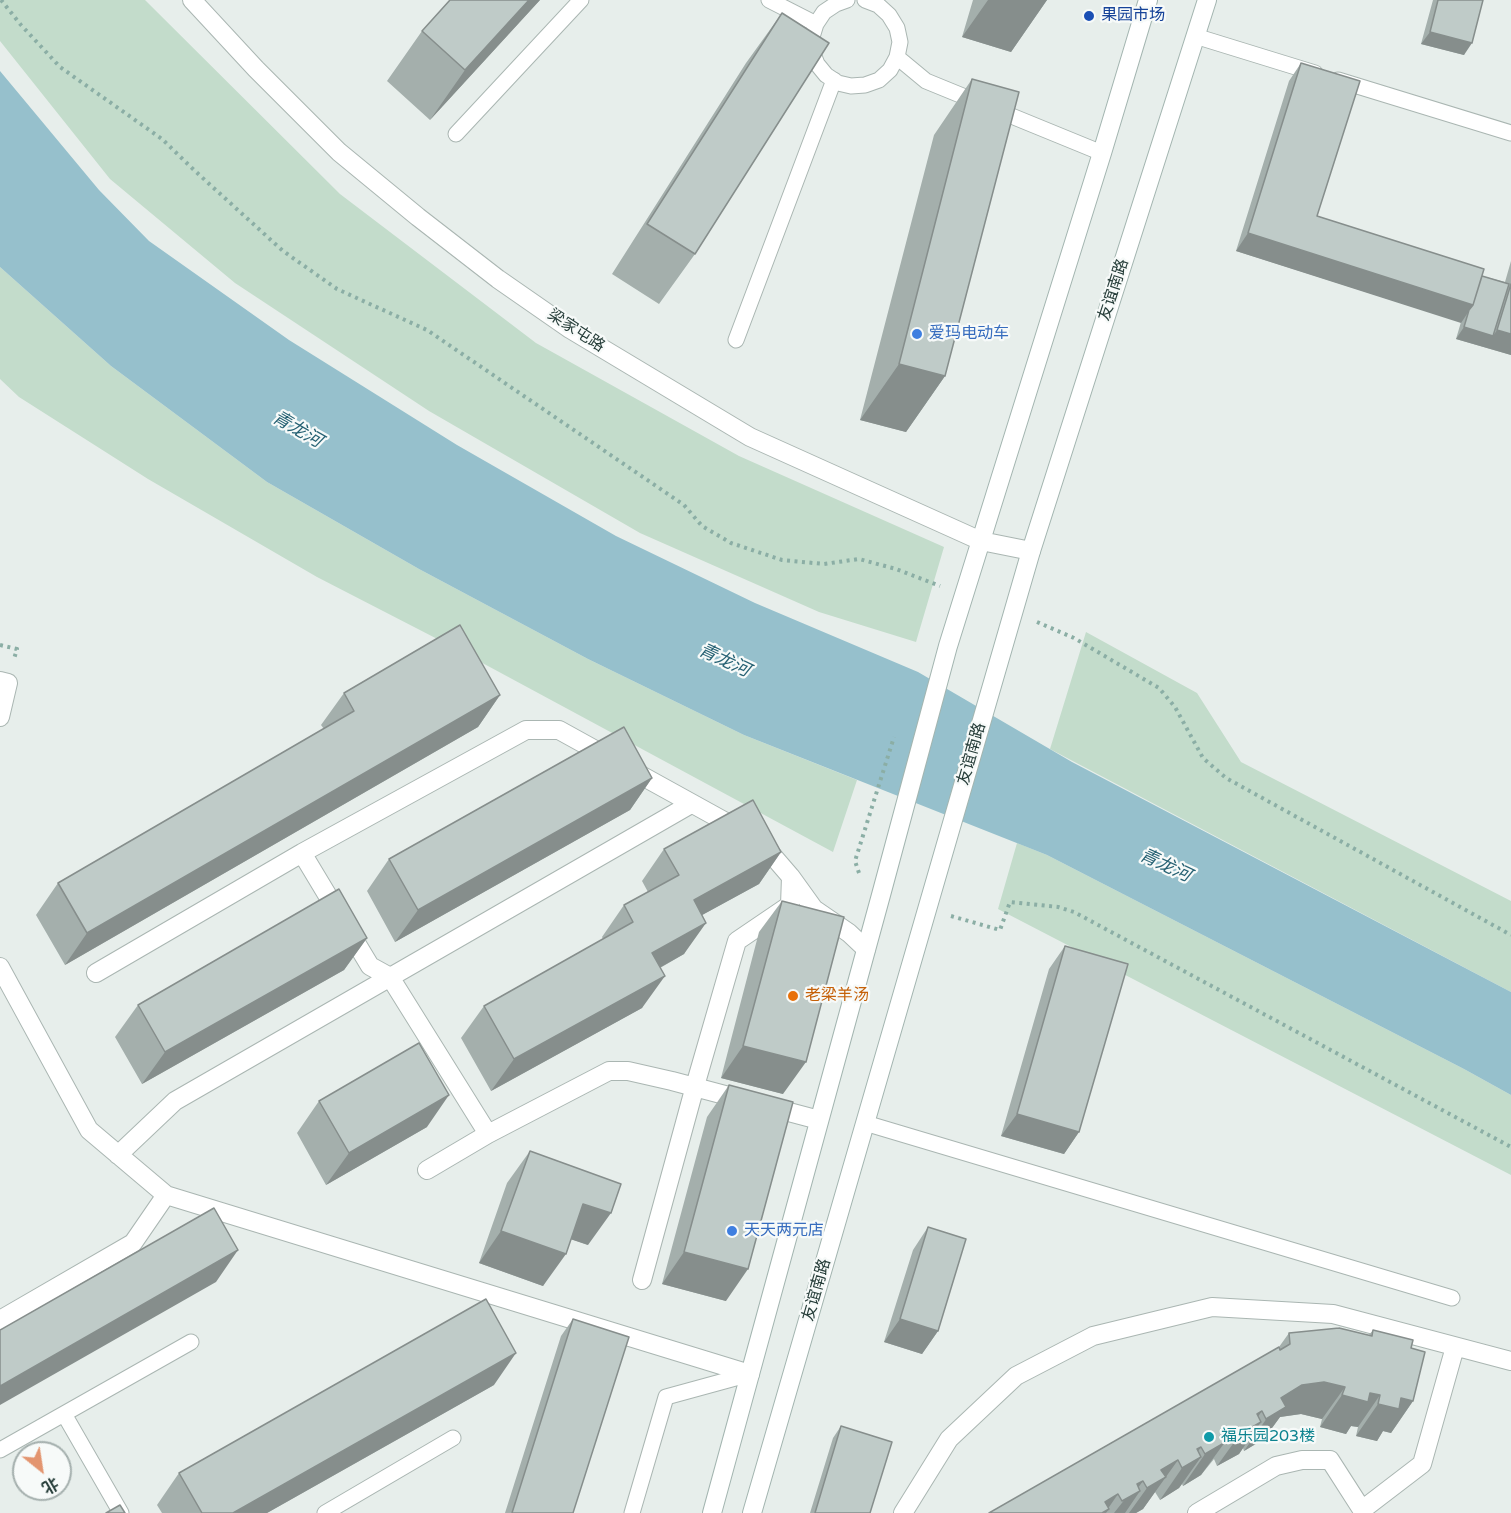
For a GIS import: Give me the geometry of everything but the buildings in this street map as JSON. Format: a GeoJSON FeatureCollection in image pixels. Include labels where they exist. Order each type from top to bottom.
{"type":"FeatureCollection","features":[{"type":"Feature","properties":{"kind":"street","name":"梁家屯路"},"geometry":{"type":"LineString","coordinates":[[192,0],[256,69],[339,152],[498,279],[561,322],[750,437],[981,541],[1031,551]]}},
{"type":"Feature","properties":{"kind":"street"},"geometry":{"type":"LineString","coordinates":[[712,1513],[948,646],[1148,0]]}},
{"type":"Feature","properties":{"kind":"street","name":"友谊南路"},"geometry":{"type":"LineString","coordinates":[[752,1513],[1031,551],[1206,0]]}},
{"type":"Feature","properties":{"kind":"street"},"geometry":{"type":"LineString","coordinates":[[0,681],[8,683],[0,717]]}},
{"type":"Feature","properties":{"kind":"street"},"geometry":{"type":"LineString","coordinates":[[96,973],[302,853],[526,730],[559,730],[760,841],[791,877],[814,909],[849,933],[866,949]]}},
{"type":"Feature","properties":{"kind":"street"},"geometry":{"type":"LineString","coordinates":[[118,1155],[175,1101],[692,804]]}},
{"type":"Feature","properties":{"kind":"street"},"geometry":{"type":"LineString","coordinates":[[302,853],[370,966],[390,977],[488,1134]]}},
{"type":"Feature","properties":{"kind":"street"},"geometry":{"type":"LineString","coordinates":[[642,1280],[694,1086],[737,941],[790,905],[791,877]]}},
{"type":"Feature","properties":{"kind":"street"},"geometry":{"type":"LineString","coordinates":[[0,967],[89,1130],[166,1195],[750,1374]]}},
{"type":"Feature","properties":{"kind":"street"},"geometry":{"type":"LineString","coordinates":[[427,1170],[488,1134],[609,1071],[628,1071],[694,1086],[819,1120]]}},
{"type":"Feature","properties":{"kind":"street"},"geometry":{"type":"LineString","coordinates":[[0,1320],[133,1244],[166,1195]]}},
{"type":"Feature","properties":{"kind":"street"},"geometry":{"type":"LineString","coordinates":[[903,1513],[949,1439],[1016,1376],[1093,1336],[1212,1306],[1333,1314],[1511,1361]]}},
{"type":"Feature","properties":{"kind":"street"},"geometry":{"type":"LineString","coordinates":[[1197,1513],[1276,1466],[1302,1460],[1330,1460],[1363,1512],[1422,1464],[1455,1347]]}},
{"type":"Feature","properties":{"kind":"lane"},"geometry":{"type":"LineString","coordinates":[[456,134],[580,0]]}},
{"type":"Feature","properties":{"kind":"lane"},"geometry":{"type":"LineString","coordinates":[[769,0],[816,24]]}},
{"type":"Feature","properties":{"kind":"lane"},"geometry":{"type":"LineString","coordinates":[[848,0],[824,12],[816,24],[812,37],[812,51],[817,64],[826,75],[851,86],[865,85],[879,80],[890,70],[897,57],[900,42],[897,28],[889,15],[878,5],[865,0]]}},
{"type":"Feature","properties":{"kind":"lane"},"geometry":{"type":"LineString","coordinates":[[1195,36],[1511,133]]}},
{"type":"Feature","properties":{"kind":"lane"},"geometry":{"type":"LineString","coordinates":[[897,57],[926,81],[1102,153]]}},
{"type":"Feature","properties":{"kind":"lane"},"geometry":{"type":"LineString","coordinates":[[736,340],[834,80]]}},
{"type":"Feature","properties":{"kind":"lane"},"geometry":{"type":"LineString","coordinates":[[865,1123],[1452,1298]]}},
{"type":"Feature","properties":{"kind":"lane"},"geometry":{"type":"LineString","coordinates":[[0,1450],[191,1342]]}},
{"type":"Feature","properties":{"kind":"lane"},"geometry":{"type":"LineString","coordinates":[[632,1513],[666,1397],[750,1374]]}},
{"type":"Feature","properties":{"kind":"lane"},"geometry":{"type":"LineString","coordinates":[[64,1414],[121,1513]]}},
{"type":"Feature","properties":{"kind":"lane"},"geometry":{"type":"LineString","coordinates":[[331,1512],[453,1438]]}},
{"type":"Feature","properties":{"kind":"path"},"geometry":{"type":"LineString","coordinates":[[2,0],[21,25],[60,67],[162,139],[283,251],[337,289],[427,330],[684,504],[702,526],[730,543],[782,560],[824,564],[859,559],[896,569],[964,595]]}},
{"type":"Feature","properties":{"kind":"path"},"geometry":{"type":"LineString","coordinates":[[1038,622],[1074,638],[1159,688],[1175,707],[1203,758],[1226,778],[1511,935]]}},
{"type":"Feature","properties":{"kind":"path"},"geometry":{"type":"LineString","coordinates":[[958,918],[1000,930],[1010,902],[1074,912],[1511,1147]]}},
{"type":"Feature","properties":{"kind":"green space"},"geometry":{"type":"Polygon","coordinates":[[[0,0],[145,0],[340,194],[536,343],[739,456],[944,547],[916,642],[819,612],[640,533],[429,411],[235,283],[110,179],[0,41],[0,0]]]}},
{"type":"Feature","properties":{"kind":"green space"},"geometry":{"type":"Polygon","coordinates":[[[0,267],[111,366],[267,482],[419,569],[588,659],[744,735],[857,780],[833,852],[449,645],[317,577],[148,479],[19,397],[0,379],[0,267]]]}},
{"type":"Feature","properties":{"kind":"green space"},"geometry":{"type":"Polygon","coordinates":[[[1086,632],[1197,693],[1241,762],[1511,901],[1511,992],[1050,749],[1086,632]]]}},
{"type":"Feature","properties":{"kind":"green space"},"geometry":{"type":"Polygon","coordinates":[[[1017,843],[1047,855],[1511,1095],[1511,1175],[998,909],[1017,843]]]}},
{"type":"Feature","properties":{"kind":"water","name":"青龙河"},"geometry":{"type":"Polygon","coordinates":[[[0,71],[99,190],[149,241],[289,340],[457,445],[616,536],[755,603],[918,672],[1072,762],[1511,992],[1511,1095],[1047,855],[744,735],[588,659],[419,569],[267,482],[111,366],[0,267],[0,71]]]}},
{"type":"Feature","properties":{"kind":"place","name":"果园市场"},"geometry":{"type":"Point","coordinates":[1089,16]}},
{"type":"Feature","properties":{"kind":"place","name":"爱玛电动车"},"geometry":{"type":"Point","coordinates":[917,334]}},
{"type":"Feature","properties":{"kind":"place","name":"老梁羊汤"},"geometry":{"type":"Point","coordinates":[793,996]}},
{"type":"Feature","properties":{"kind":"place","name":"天天两元店"},"geometry":{"type":"Point","coordinates":[732,1231]}},
{"type":"Feature","properties":{"kind":"place","name":"福乐园203楼"},"geometry":{"type":"Point","coordinates":[1209,1437]}}]}
